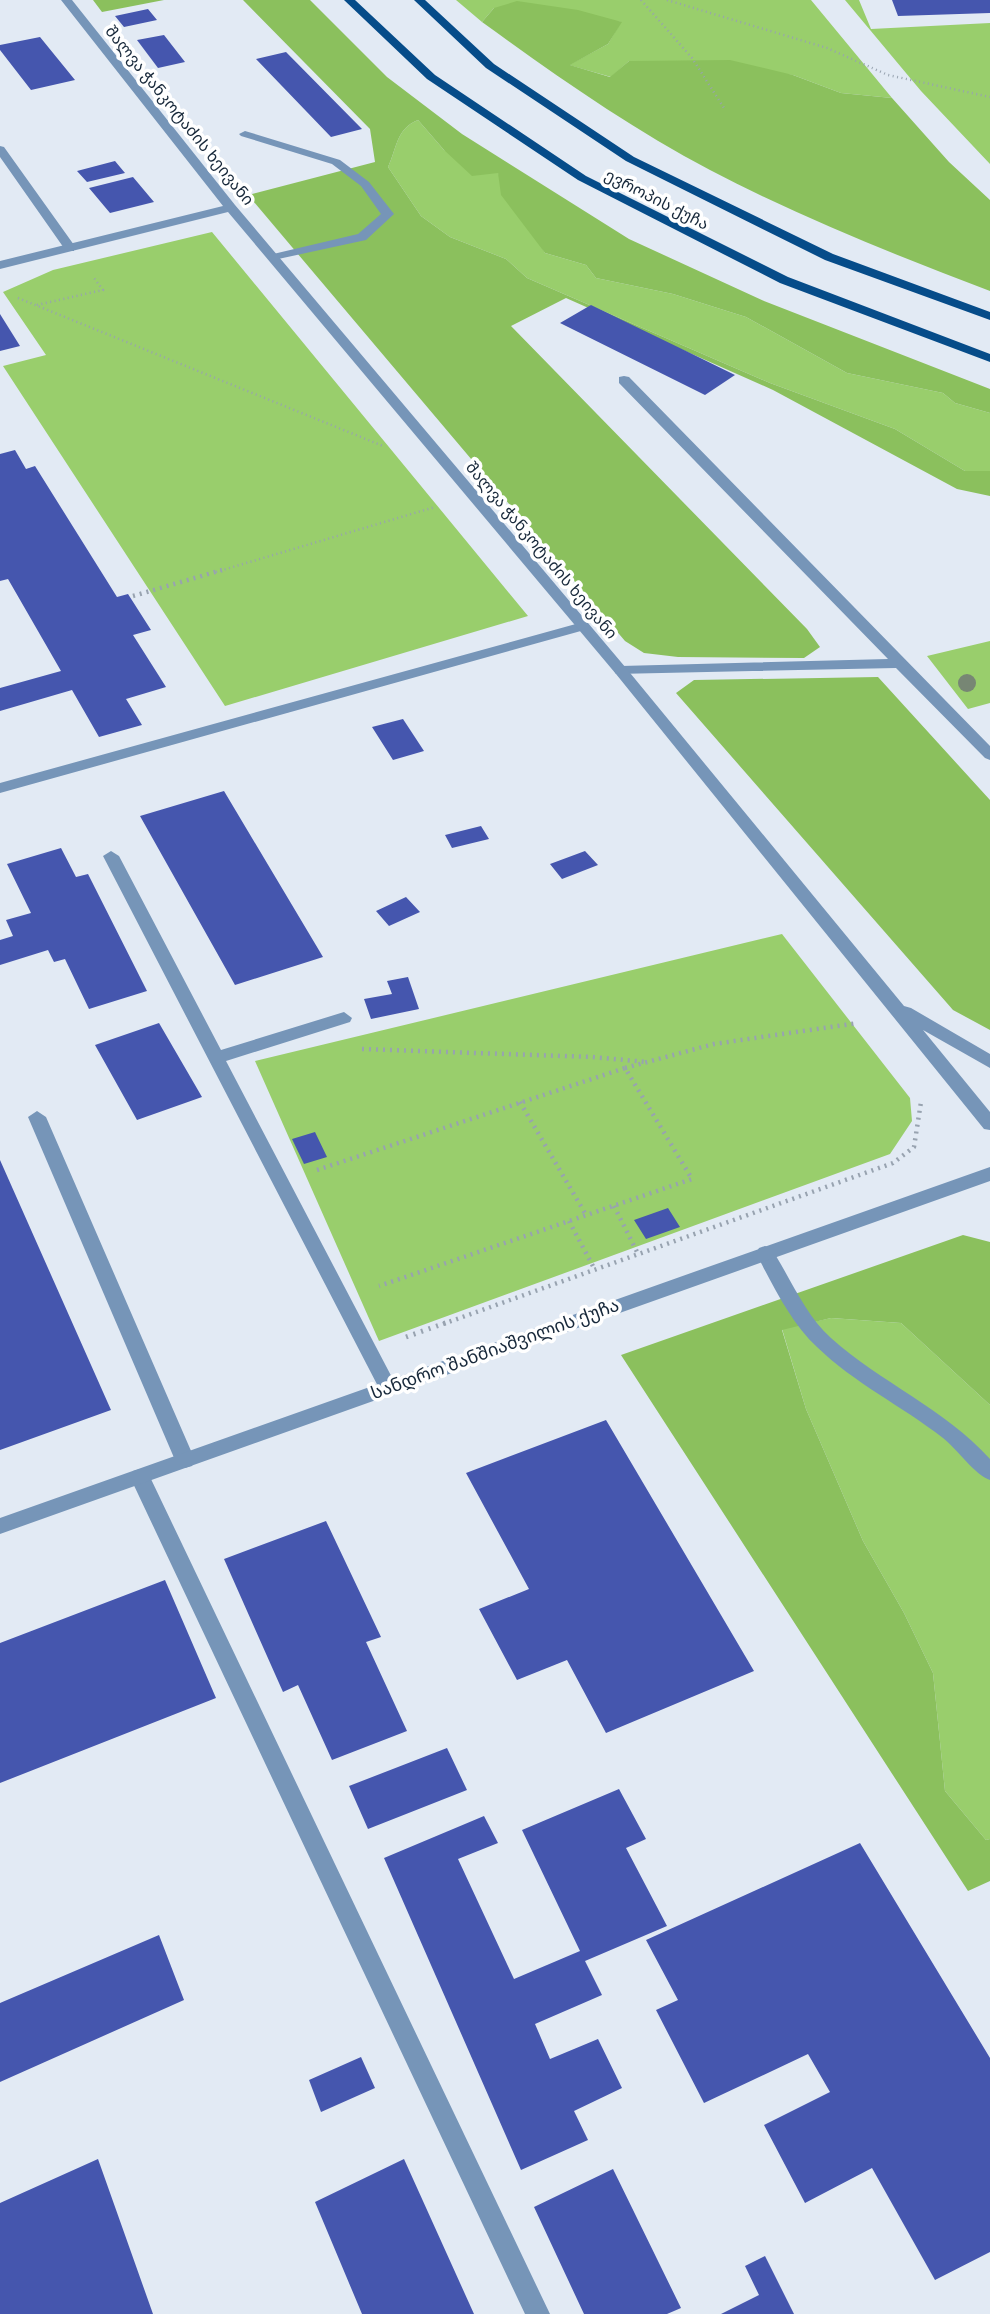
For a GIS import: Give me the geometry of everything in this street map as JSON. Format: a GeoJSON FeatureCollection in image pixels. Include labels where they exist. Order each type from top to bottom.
{"type":"FeatureCollection","features":[{"type":"Feature","properties":{"kind":"main road","name":"ევროპის ქუჩა"},"geometry":{"type":"LineString","coordinates":[[349,0],[431,77],[582,178],[784,280],[990,358]]}},
{"type":"Feature","properties":{"kind":"main road","name":"ევროპის ქუჩა"},"geometry":{"type":"LineString","coordinates":[[419,0],[490,65],[630,159],[829,257],[990,316]]}},
{"type":"Feature","properties":{"kind":"street","name":"შალვა ჭანკოტაძის ხეივანი"},"geometry":{"type":"LineString","coordinates":[[66,0],[231,208],[621,671],[990,1124]]}},
{"type":"Feature","properties":{"kind":"street"},"geometry":{"type":"LineString","coordinates":[[245,134],[336,162],[365,184],[388,214],[362,237],[274,258]]}},
{"type":"Feature","properties":{"kind":"street"},"geometry":{"type":"LineString","coordinates":[[0,149],[70,248]]}},
{"type":"Feature","properties":{"kind":"street"},"geometry":{"type":"LineString","coordinates":[[0,265],[231,208]]}},
{"type":"Feature","properties":{"kind":"street"},"geometry":{"type":"LineString","coordinates":[[624,380],[990,755]]}},
{"type":"Feature","properties":{"kind":"street"},"geometry":{"type":"LineString","coordinates":[[0,788],[583,626]]}},
{"type":"Feature","properties":{"kind":"street"},"geometry":{"type":"LineString","coordinates":[[621,671],[901,663]]}},
{"type":"Feature","properties":{"kind":"street"},"geometry":{"type":"LineString","coordinates":[[111,856],[388,1387]]}},
{"type":"Feature","properties":{"kind":"street"},"geometry":{"type":"LineString","coordinates":[[892,1004],[990,1062]]}},
{"type":"Feature","properties":{"kind":"street"},"geometry":{"type":"LineString","coordinates":[[216,1058],[344,1018]]}},
{"type":"Feature","properties":{"kind":"street"},"geometry":{"type":"LineString","coordinates":[[37,1117],[185,1461]]}},
{"type":"Feature","properties":{"kind":"street","name":"სანდრო შანშიაშვილის ქუჩა"},"geometry":{"type":"LineString","coordinates":[[0,1526],[990,1174]]}},
{"type":"Feature","properties":{"kind":"street"},"geometry":{"type":"LineString","coordinates":[[765,1252],[822,1341],[904,1398],[975,1453],[990,1472]]}},
{"type":"Feature","properties":{"kind":"street"},"geometry":{"type":"LineString","coordinates":[[140,1477],[538,2314]]}},
{"type":"Feature","properties":{"kind":"path"},"geometry":{"type":"LineString","coordinates":[[641,0],[692,58],[724,108]]}},
{"type":"Feature","properties":{"kind":"path"},"geometry":{"type":"LineString","coordinates":[[667,0],[827,48],[888,75],[990,97]]}},
{"type":"Feature","properties":{"kind":"path"},"geometry":{"type":"LineString","coordinates":[[14,296],[384,446]]}},
{"type":"Feature","properties":{"kind":"path"},"geometry":{"type":"LineString","coordinates":[[133,596],[448,503]]}},
{"type":"Feature","properties":{"kind":"path"},"geometry":{"type":"LineString","coordinates":[[281,1182],[647,1062],[714,1044],[868,1022]]}},
{"type":"Feature","properties":{"kind":"path"},"geometry":{"type":"LineString","coordinates":[[288,1036],[378,1052],[592,1057],[647,1062]]}},
{"type":"Feature","properties":{"kind":"path"},"geometry":{"type":"LineString","coordinates":[[341,1298],[692,1179],[625,1068]]}},
{"type":"Feature","properties":{"kind":"path"},"geometry":{"type":"LineString","coordinates":[[369,1351],[893,1163],[914,1147],[922,1099]]}},
{"type":"Feature","properties":{"kind":"path"},"geometry":{"type":"LineString","coordinates":[[520,1102],[586,1215]]}},
{"type":"Feature","properties":{"kind":"path"},"geometry":{"type":"LineString","coordinates":[[614,1206],[638,1254]]}},
{"type":"Feature","properties":{"kind":"path"},"geometry":{"type":"LineString","coordinates":[[569,1221],[594,1270]]}},
{"type":"Feature","properties":{"kind":"green space"},"geometry":{"type":"Polygon","coordinates":[[[93,0],[164,0],[102,12],[93,0]]]}},
{"type":"Feature","properties":{"kind":"green space"},"geometry":{"type":"Polygon","coordinates":[[[243,0],[310,0],[387,77],[462,134],[629,239],[764,301],[990,389],[990,413],[955,403],[943,393],[847,373],[746,317],[673,294],[596,278],[586,265],[545,253],[501,195],[498,173],[472,176],[444,150],[418,120],[405,128],[398,140],[388,167],[421,216],[450,237],[506,259],[527,278],[770,383],[895,429],[965,471],[990,471],[990,496],[957,489],[773,390],[566,298],[511,326],[807,629],[820,647],[804,658],[678,657],[644,653],[625,641],[248,195],[375,162],[370,129],[243,0]]]}},
{"type":"Feature","properties":{"kind":"green space"},"geometry":{"type":"Polygon","coordinates":[[[456,0],[811,0],[892,98],[841,93],[793,75],[629,61],[611,77],[569,65],[608,44],[621,22],[494,8],[482,22],[456,0]]]}},
{"type":"Feature","properties":{"kind":"green space"},"geometry":{"type":"Polygon","coordinates":[[[845,0],[859,0],[871,29],[990,23],[990,164],[921,91],[845,0]]]}},
{"type":"Feature","properties":{"kind":"green space"},"geometry":{"type":"Polygon","coordinates":[[[517,1],[578,10],[622,22],[608,44],[570,65],[610,77],[629,61],[730,60],[793,75],[841,93],[892,98],[949,162],[990,200],[990,291],[778,204],[651,137],[482,22],[494,8],[517,1]]]}},
{"type":"Feature","properties":{"kind":"green space"},"geometry":{"type":"Polygon","coordinates":[[[418,120],[444,150],[498,173],[545,253],[586,265],[596,278],[673,294],[746,317],[847,373],[943,393],[955,403],[990,413],[990,471],[965,471],[895,429],[770,383],[527,278],[506,259],[450,237],[421,216],[388,167],[401,134],[418,120]]]}},
{"type":"Feature","properties":{"kind":"green space"},"geometry":{"type":"Polygon","coordinates":[[[212,232],[528,616],[225,706],[3,366],[46,355],[3,292],[53,270],[212,232]]]}},
{"type":"Feature","properties":{"kind":"green space"},"geometry":{"type":"Polygon","coordinates":[[[990,641],[990,703],[968,709],[927,656],[990,641]]]}},
{"type":"Feature","properties":{"kind":"green space"},"geometry":{"type":"Polygon","coordinates":[[[878,677],[990,800],[990,1030],[953,1010],[676,693],[694,680],[878,677]]]}},
{"type":"Feature","properties":{"kind":"green space"},"geometry":{"type":"Polygon","coordinates":[[[782,934],[910,1098],[912,1121],[890,1154],[379,1341],[255,1061],[782,934]]]}},
{"type":"Feature","properties":{"kind":"green space"},"geometry":{"type":"Polygon","coordinates":[[[963,1235],[990,1242],[990,1405],[901,1323],[831,1318],[782,1330],[806,1409],[863,1541],[904,1613],[933,1673],[945,1791],[986,1840],[990,1839],[990,1881],[968,1891],[621,1355],[963,1235]]]}},
{"type":"Feature","properties":{"kind":"green space"},"geometry":{"type":"Polygon","coordinates":[[[831,1318],[901,1323],[990,1405],[990,1839],[986,1840],[945,1791],[933,1673],[904,1613],[863,1541],[806,1409],[782,1329],[831,1318]]]}},
{"type":"Feature","properties":{"kind":"building"},"geometry":{"type":"Polygon","coordinates":[[[892,0],[990,0],[990,13],[898,16],[892,0]]]}},
{"type":"Feature","properties":{"kind":"building"},"geometry":{"type":"Polygon","coordinates":[[[148,9],[157,20],[124,27],[115,16],[148,9]]]}},
{"type":"Feature","properties":{"kind":"building"},"geometry":{"type":"Polygon","coordinates":[[[164,35],[185,62],[158,68],[137,40],[164,35]]]}},
{"type":"Feature","properties":{"kind":"building"},"geometry":{"type":"Polygon","coordinates":[[[40,37],[75,80],[31,90],[0,50],[0,45],[40,37]]]}},
{"type":"Feature","properties":{"kind":"building"},"geometry":{"type":"Polygon","coordinates":[[[286,52],[362,129],[331,137],[256,59],[286,52]]]}},
{"type":"Feature","properties":{"kind":"building"},"geometry":{"type":"Polygon","coordinates":[[[115,161],[125,173],[87,182],[77,171],[115,161]]]}},
{"type":"Feature","properties":{"kind":"building"},"geometry":{"type":"Polygon","coordinates":[[[133,177],[154,202],[110,213],[89,188],[133,177]]]}},
{"type":"Feature","properties":{"kind":"building"},"geometry":{"type":"Polygon","coordinates":[[[591,305],[735,375],[705,395],[560,323],[591,305]]]}},
{"type":"Feature","properties":{"kind":"building"},"geometry":{"type":"Polygon","coordinates":[[[0,314],[20,346],[0,351],[0,314]]]}},
{"type":"Feature","properties":{"kind":"building"},"geometry":{"type":"Polygon","coordinates":[[[15,450],[26,469],[35,466],[117,597],[128,594],[151,630],[133,635],[166,687],[126,699],[142,725],[99,737],[72,690],[0,711],[0,688],[61,671],[8,579],[0,581],[0,454],[15,450]]]}},
{"type":"Feature","properties":{"kind":"building"},"geometry":{"type":"Polygon","coordinates":[[[403,719],[424,751],[393,760],[372,727],[403,719]]]}},
{"type":"Feature","properties":{"kind":"building"},"geometry":{"type":"Polygon","coordinates":[[[224,791],[323,957],[235,985],[140,816],[224,791]]]}},
{"type":"Feature","properties":{"kind":"building"},"geometry":{"type":"Polygon","coordinates":[[[481,826],[489,839],[452,848],[445,835],[481,826]]]}},
{"type":"Feature","properties":{"kind":"building"},"geometry":{"type":"Polygon","coordinates":[[[61,848],[76,877],[88,874],[147,991],[89,1009],[65,959],[54,962],[48,950],[0,965],[0,940],[13,936],[6,920],[31,913],[7,864],[61,848]]]}},
{"type":"Feature","properties":{"kind":"building"},"geometry":{"type":"Polygon","coordinates":[[[585,851],[598,865],[562,879],[550,864],[585,851]]]}},
{"type":"Feature","properties":{"kind":"building"},"geometry":{"type":"Polygon","coordinates":[[[406,897],[420,912],[389,926],[376,911],[406,897]]]}},
{"type":"Feature","properties":{"kind":"building"},"geometry":{"type":"Polygon","coordinates":[[[408,977],[419,1009],[371,1019],[364,999],[392,994],[387,981],[408,977]]]}},
{"type":"Feature","properties":{"kind":"building"},"geometry":{"type":"Polygon","coordinates":[[[159,1023],[202,1097],[137,1120],[95,1045],[159,1023]]]}},
{"type":"Feature","properties":{"kind":"building"},"geometry":{"type":"Polygon","coordinates":[[[315,1132],[327,1157],[304,1164],[292,1139],[315,1132]]]}},
{"type":"Feature","properties":{"kind":"building"},"geometry":{"type":"Polygon","coordinates":[[[0,1160],[111,1410],[0,1450],[0,1160]]]}},
{"type":"Feature","properties":{"kind":"building"},"geometry":{"type":"Polygon","coordinates":[[[668,1208],[680,1227],[646,1239],[634,1220],[668,1208]]]}},
{"type":"Feature","properties":{"kind":"building"},"geometry":{"type":"Polygon","coordinates":[[[606,1420],[754,1671],[606,1733],[567,1660],[517,1680],[479,1609],[529,1589],[466,1473],[606,1420]]]}},
{"type":"Feature","properties":{"kind":"building"},"geometry":{"type":"Polygon","coordinates":[[[326,1521],[381,1637],[366,1642],[407,1731],[332,1760],[298,1685],[283,1692],[224,1559],[326,1521]]]}},
{"type":"Feature","properties":{"kind":"building"},"geometry":{"type":"Polygon","coordinates":[[[165,1580],[216,1698],[0,1783],[0,1643],[165,1580]]]}},
{"type":"Feature","properties":{"kind":"building"},"geometry":{"type":"Polygon","coordinates":[[[447,1748],[467,1790],[368,1829],[349,1786],[447,1748]]]}},
{"type":"Feature","properties":{"kind":"building"},"geometry":{"type":"Polygon","coordinates":[[[619,1789],[646,1839],[626,1848],[667,1926],[585,1961],[602,1995],[535,2024],[550,2059],[598,2039],[622,2088],[574,2111],[588,2140],[521,2170],[384,1858],[484,1816],[498,1843],[458,1859],[514,1979],[580,1951],[522,1830],[619,1789]]]}},
{"type":"Feature","properties":{"kind":"building"},"geometry":{"type":"Polygon","coordinates":[[[860,1843],[990,2058],[990,2252],[935,2280],[872,2168],[805,2203],[764,2125],[830,2092],[808,2054],[704,2103],[656,2010],[678,2000],[646,1940],[860,1843]]]}},
{"type":"Feature","properties":{"kind":"building"},"geometry":{"type":"Polygon","coordinates":[[[159,1935],[184,2000],[0,2082],[0,2003],[159,1935]]]}},
{"type":"Feature","properties":{"kind":"building"},"geometry":{"type":"Polygon","coordinates":[[[361,2057],[375,2088],[321,2112],[309,2080],[361,2057]]]}},
{"type":"Feature","properties":{"kind":"building"},"geometry":{"type":"Polygon","coordinates":[[[98,2159],[153,2314],[0,2314],[0,2203],[98,2159]]]}},
{"type":"Feature","properties":{"kind":"building"},"geometry":{"type":"Polygon","coordinates":[[[404,2159],[474,2314],[362,2314],[315,2202],[404,2159]]]}},
{"type":"Feature","properties":{"kind":"building"},"geometry":{"type":"Polygon","coordinates":[[[613,2169],[681,2308],[667,2314],[584,2314],[534,2207],[613,2169]]]}},
{"type":"Feature","properties":{"kind":"building"},"geometry":{"type":"Polygon","coordinates":[[[765,2256],[794,2314],[721,2314],[759,2295],[745,2266],[765,2256]]]}}]}
